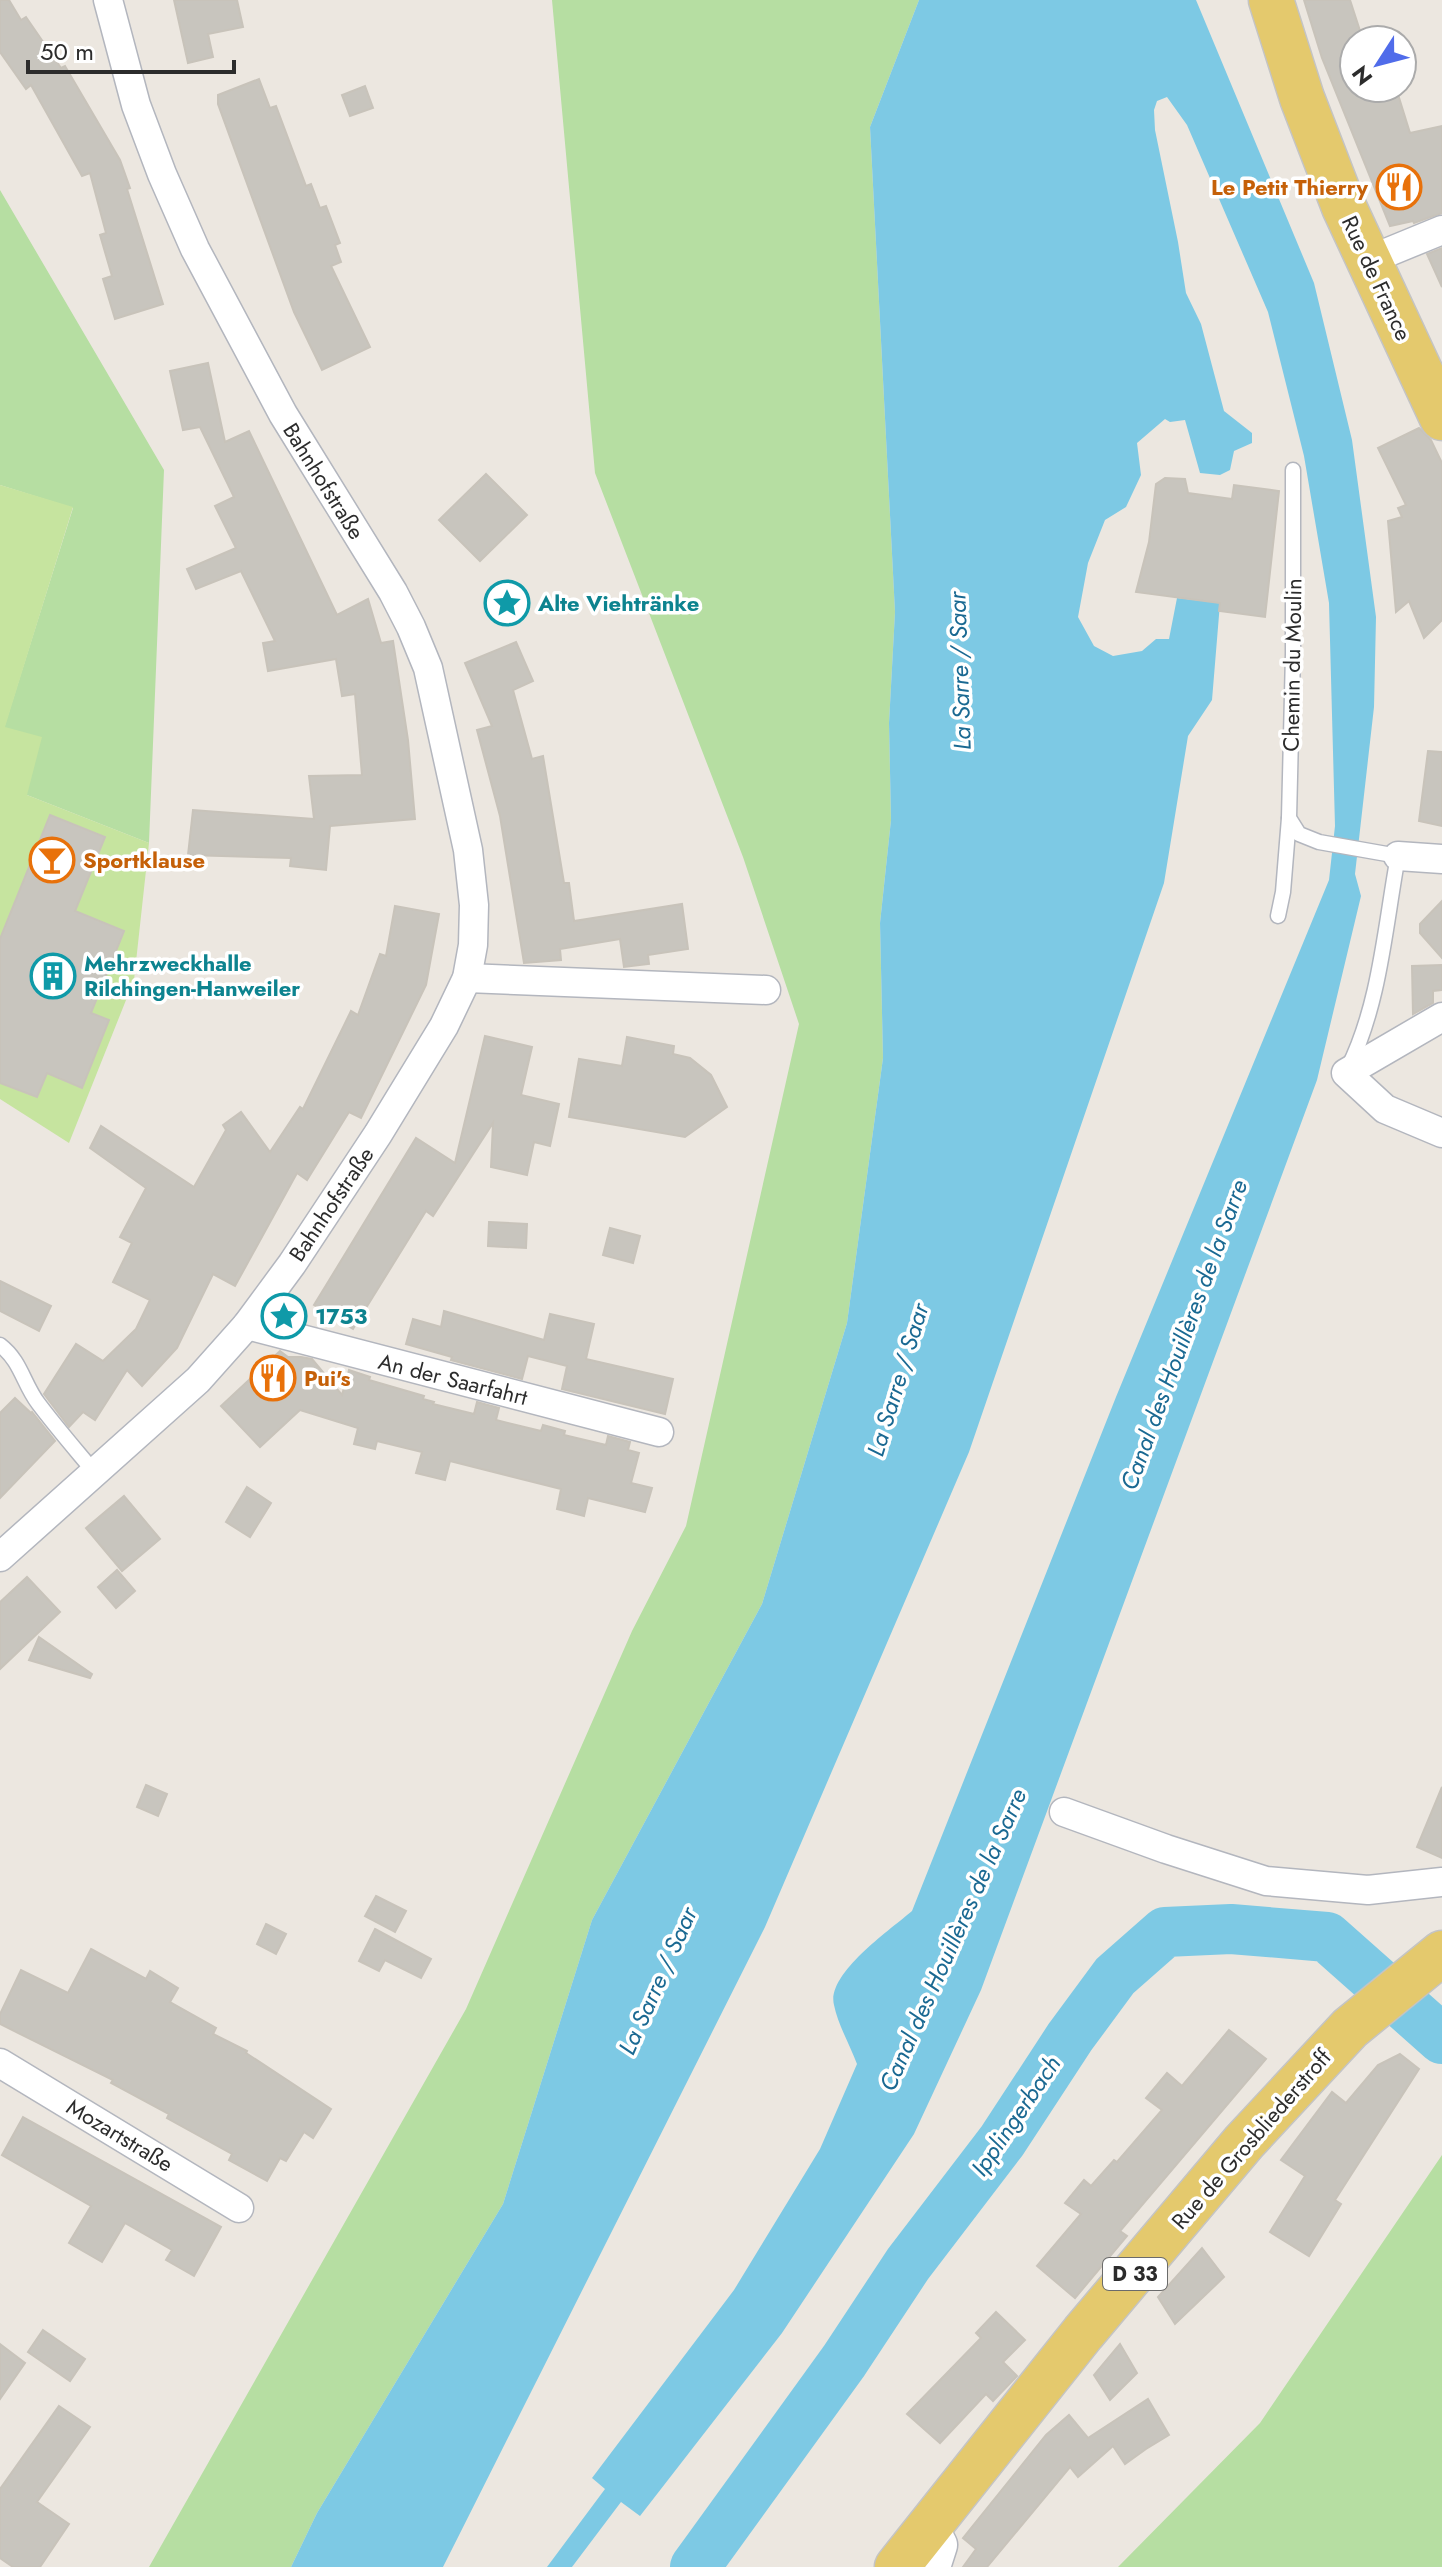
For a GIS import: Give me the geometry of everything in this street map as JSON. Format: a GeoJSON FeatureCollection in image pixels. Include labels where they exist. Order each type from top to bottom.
{"type":"FeatureCollection","features":[{"type":"Feature","properties":{"kind":"main road","name":"Rue de France"},"geometry":{"type":"LineString","coordinates":[[1271,0],[1302,98],[1344,207],[1442,418]]}},
{"type":"Feature","properties":{"kind":"main road","name":"Rue de Grosbliederstroff"},"geometry":{"type":"LineString","coordinates":[[897,2567],[930,2548],[1083,2333],[1244,2142],[1350,2028],[1440,1954]]}},
{"type":"Feature","properties":{"kind":"street","name":"Bahnhofstraße"},"geometry":{"type":"LineString","coordinates":[[0,1557],[198,1380],[247,1325],[292,1264],[378,1134],[444,1026],[467,978],[473,945],[474,905],[468,850],[428,668],[393,592],[283,414],[195,249],[136,105],[108,0]]}},
{"type":"Feature","properties":{"kind":"street"},"geometry":{"type":"LineString","coordinates":[[1369,260],[1442,230]]}},
{"type":"Feature","properties":{"kind":"street"},"geometry":{"type":"LineString","coordinates":[[1391,855],[1442,859]]}},
{"type":"Feature","properties":{"kind":"street"},"geometry":{"type":"LineString","coordinates":[[467,978],[766,990]]}},
{"type":"Feature","properties":{"kind":"street"},"geometry":{"type":"LineString","coordinates":[[1442,1017],[1346,1073],[1385,1109],[1442,1133]]}},
{"type":"Feature","properties":{"kind":"street","name":"An der Saarfahrt"},"geometry":{"type":"LineString","coordinates":[[247,1325],[659,1432]]}},
{"type":"Feature","properties":{"kind":"street"},"geometry":{"type":"LineString","coordinates":[[1064,1812],[1266,1881],[1368,1890],[1442,1882]]}},
{"type":"Feature","properties":{"kind":"street","name":"Mozartstraße"},"geometry":{"type":"LineString","coordinates":[[0,2063],[239,2208]]}},
{"type":"Feature","properties":{"kind":"lane","name":"Chemin du Moulin"},"geometry":{"type":"LineString","coordinates":[[1278,916],[1289,818],[1293,470]]}},
{"type":"Feature","properties":{"kind":"lane"},"geometry":{"type":"LineString","coordinates":[[1289,818],[1299,834],[1319,842],[1391,855],[1376,980],[1362,1040],[1346,1073]]}},
{"type":"Feature","properties":{"kind":"lane"},"geometry":{"type":"LineString","coordinates":[[0,1345],[12,1354],[34,1396],[95,1473]]}},
{"type":"Feature","properties":{"kind":"green space"},"geometry":{"type":"Polygon","coordinates":[[[552,0],[919,0],[870,127],[895,612],[889,723],[891,820],[880,923],[883,1058],[847,1323],[762,1604],[592,1920],[503,2204],[317,2513],[291,2567],[149,2567],[466,2009],[632,1631],[686,1526],[799,1024],[743,857],[595,473],[552,0]]]}},
{"type":"Feature","properties":{"kind":"green space"},"geometry":{"type":"Polygon","coordinates":[[[0,190],[164,470],[149,843],[27,795],[4,728],[73,508],[0,485],[0,190]]]}},
{"type":"Feature","properties":{"kind":"green space"},"geometry":{"type":"Polygon","coordinates":[[[0,485],[73,507],[5,727],[42,737],[27,795],[149,843],[134,980],[69,1143],[0,1099],[0,485]]]}},
{"type":"Feature","properties":{"kind":"green space"},"geometry":{"type":"Polygon","coordinates":[[[1442,2155],[1442,2567],[1118,2567],[1260,2423],[1442,2155]]]}},
{"type":"Feature","properties":{"kind":"water"},"geometry":{"type":"Polygon","coordinates":[[[919,0],[1196,0],[1314,283],[1352,440],[1376,617],[1374,707],[1355,874],[1361,896],[1317,1080],[981,1990],[914,2134],[782,2333],[640,2516],[621,2502],[572,2567],[547,2567],[605,2489],[592,2478],[734,2290],[820,2149],[857,2064],[836,2012],[834,1993],[849,1967],[912,1911],[1116,1397],[1329,880],[1335,826],[1329,603],[1304,456],[1268,312],[1187,125],[1167,97],[1157,101],[1155,130],[1186,293],[1201,324],[1224,411],[1252,433],[1252,443],[1234,451],[1230,470],[1220,475],[1200,473],[1185,420],[1170,422],[1165,419],[1137,443],[1141,475],[1126,507],[1105,520],[1088,563],[1078,617],[1094,646],[1113,656],[1142,651],[1156,639],[1169,639],[1177,598],[1220,603],[1212,700],[1188,736],[1164,883],[969,1452],[765,1927],[443,2567],[291,2567],[317,2513],[503,2204],[592,1920],[762,1604],[847,1323],[883,1058],[880,923],[891,820],[889,723],[895,612],[870,127],[919,0]]]}},
{"type":"Feature","properties":{"kind":"building"},"geometry":{"type":"Polygon","coordinates":[[[0,0],[9,0],[21,20],[26,17],[61,68],[65,66],[120,160],[163,304],[115,319],[103,279],[112,276],[100,235],[106,233],[90,173],[82,176],[31,85],[26,89],[0,52],[0,0]]]}},
{"type":"Feature","properties":{"kind":"building"},"geometry":{"type":"Polygon","coordinates":[[[174,0],[237,0],[243,27],[208,34],[213,57],[188,63],[174,0]]]}},
{"type":"Feature","properties":{"kind":"building"},"geometry":{"type":"Polygon","coordinates":[[[1304,0],[1350,0],[1358,24],[1338,24],[1338,98],[1304,0]]]}},
{"type":"Feature","properties":{"kind":"building"},"geometry":{"type":"Polygon","coordinates":[[[259,79],[270,108],[276,106],[306,186],[311,184],[320,208],[326,206],[340,243],[335,245],[341,262],[331,266],[370,347],[322,370],[294,312],[218,104],[218,95],[259,79]]]}},
{"type":"Feature","properties":{"kind":"building"},"geometry":{"type":"Polygon","coordinates":[[[365,86],[373,108],[350,116],[342,95],[365,86]]]}},
{"type":"Feature","properties":{"kind":"building"},"geometry":{"type":"Polygon","coordinates":[[[1341,104],[1401,104],[1410,133],[1442,126],[1442,213],[1414,223],[1390,226],[1341,104]]]}},
{"type":"Feature","properties":{"kind":"building"},"geometry":{"type":"Polygon","coordinates":[[[1442,248],[1442,287],[1427,254],[1442,248]]]}},
{"type":"Feature","properties":{"kind":"building"},"geometry":{"type":"Polygon","coordinates":[[[208,363],[225,442],[249,431],[337,615],[368,599],[381,643],[393,641],[408,740],[415,819],[330,826],[326,870],[290,866],[291,858],[188,855],[193,810],[314,819],[309,776],[362,775],[355,694],[342,696],[336,659],[268,671],[263,643],[275,641],[241,571],[196,589],[187,569],[236,548],[215,506],[234,497],[200,427],[183,430],[170,371],[208,363]]]}},
{"type":"Feature","properties":{"kind":"building"},"geometry":{"type":"Polygon","coordinates":[[[1419,428],[1431,440],[1442,463],[1442,620],[1424,638],[1409,601],[1396,612],[1388,521],[1402,517],[1398,508],[1406,505],[1378,448],[1419,428]]]}},
{"type":"Feature","properties":{"kind":"building"},"geometry":{"type":"Polygon","coordinates":[[[486,474],[527,515],[480,561],[439,520],[486,474]]]}},
{"type":"Feature","properties":{"kind":"building"},"geometry":{"type":"Polygon","coordinates":[[[1165,478],[1185,479],[1188,493],[1232,499],[1234,485],[1279,491],[1265,617],[1219,611],[1220,603],[1136,592],[1149,542],[1156,484],[1165,478]]]}},
{"type":"Feature","properties":{"kind":"building"},"geometry":{"type":"Polygon","coordinates":[[[516,642],[533,681],[513,690],[532,759],[543,756],[564,883],[569,883],[574,921],[682,904],[688,949],[648,955],[649,964],[624,967],[620,939],[560,949],[561,960],[524,963],[500,816],[477,730],[492,726],[465,663],[516,642]]]}},
{"type":"Feature","properties":{"kind":"building"},"geometry":{"type":"Polygon","coordinates":[[[1428,751],[1442,752],[1442,826],[1419,821],[1428,751]]]}},
{"type":"Feature","properties":{"kind":"building","name":"Mehrzweckhalle Rilchingen-Hanweiler"},"geometry":{"type":"Polygon","coordinates":[[[50,815],[105,837],[75,911],[124,931],[91,1013],[109,1020],[82,1088],[47,1073],[37,1097],[0,1083],[0,939],[50,815]]]}},
{"type":"Feature","properties":{"kind":"building"},"geometry":{"type":"Polygon","coordinates":[[[1442,901],[1442,958],[1420,933],[1420,924],[1442,901]]]}},
{"type":"Feature","properties":{"kind":"building"},"geometry":{"type":"Polygon","coordinates":[[[395,906],[439,914],[426,985],[361,1118],[349,1112],[307,1180],[297,1173],[235,1286],[213,1274],[177,1348],[142,1386],[127,1370],[95,1420],[83,1412],[69,1427],[44,1394],[76,1344],[103,1361],[136,1329],[150,1300],[113,1282],[132,1243],[120,1237],[146,1188],[90,1148],[101,1126],[194,1187],[226,1130],[223,1125],[241,1112],[270,1152],[300,1107],[303,1109],[351,1011],[358,1015],[380,954],[386,956],[395,906]]]}},
{"type":"Feature","properties":{"kind":"building"},"geometry":{"type":"Polygon","coordinates":[[[1442,965],[1442,990],[1433,991],[1433,1003],[1413,1014],[1412,966],[1442,965]]]}},
{"type":"Feature","properties":{"kind":"building"},"geometry":{"type":"Polygon","coordinates":[[[485,1036],[532,1047],[521,1095],[559,1104],[550,1146],[534,1142],[527,1175],[491,1167],[493,1123],[433,1216],[426,1211],[353,1329],[314,1305],[416,1138],[455,1163],[485,1036]]]}},
{"type":"Feature","properties":{"kind":"building"},"geometry":{"type":"Polygon","coordinates":[[[627,1037],[674,1046],[673,1054],[690,1058],[711,1075],[727,1107],[685,1137],[569,1117],[579,1059],[622,1066],[627,1037]]]}},
{"type":"Feature","properties":{"kind":"building"},"geometry":{"type":"Polygon","coordinates":[[[489,1222],[527,1224],[526,1248],[488,1246],[489,1222]]]}},
{"type":"Feature","properties":{"kind":"building"},"geometry":{"type":"Polygon","coordinates":[[[610,1228],[640,1236],[633,1263],[603,1255],[610,1228]]]}},
{"type":"Feature","properties":{"kind":"building"},"geometry":{"type":"Polygon","coordinates":[[[0,1281],[51,1306],[39,1331],[0,1311],[0,1281]]]}},
{"type":"Feature","properties":{"kind":"building"},"geometry":{"type":"Polygon","coordinates":[[[444,1311],[544,1340],[550,1314],[594,1324],[586,1359],[673,1379],[665,1414],[562,1389],[567,1366],[528,1356],[522,1379],[406,1344],[413,1319],[441,1327],[444,1311]]]}},
{"type":"Feature","properties":{"kind":"building"},"geometry":{"type":"Polygon","coordinates":[[[280,1351],[288,1357],[312,1359],[342,1395],[349,1370],[370,1377],[369,1380],[424,1396],[423,1399],[433,1404],[474,1414],[477,1402],[499,1408],[496,1420],[541,1431],[543,1425],[565,1431],[564,1435],[606,1445],[608,1436],[630,1442],[628,1450],[639,1453],[631,1483],[652,1488],[645,1512],[588,1498],[584,1516],[557,1509],[561,1489],[450,1461],[445,1480],[416,1473],[422,1452],[377,1441],[375,1449],[354,1444],[358,1428],[300,1410],[260,1447],[221,1406],[280,1351]]]}},
{"type":"Feature","properties":{"kind":"building"},"geometry":{"type":"Polygon","coordinates":[[[15,1398],[32,1412],[55,1441],[0,1498],[0,1413],[15,1398]]]}},
{"type":"Feature","properties":{"kind":"building"},"geometry":{"type":"Polygon","coordinates":[[[247,1487],[271,1503],[250,1537],[226,1522],[247,1487]]]}},
{"type":"Feature","properties":{"kind":"building"},"geometry":{"type":"Polygon","coordinates":[[[124,1496],[160,1539],[122,1571],[86,1528],[124,1496]]]}},
{"type":"Feature","properties":{"kind":"building"},"geometry":{"type":"Polygon","coordinates":[[[117,1570],[135,1591],[116,1608],[98,1587],[117,1570]]]}},
{"type":"Feature","properties":{"kind":"building"},"geometry":{"type":"Polygon","coordinates":[[[27,1577],[60,1612],[0,1669],[0,1602],[27,1577]]]}},
{"type":"Feature","properties":{"kind":"building"},"geometry":{"type":"Polygon","coordinates":[[[39,1637],[92,1674],[90,1678],[29,1660],[39,1637]]]}},
{"type":"Feature","properties":{"kind":"building"},"geometry":{"type":"Polygon","coordinates":[[[146,1785],[167,1794],[158,1816],[137,1807],[146,1785]]]}},
{"type":"Feature","properties":{"kind":"building"},"geometry":{"type":"Polygon","coordinates":[[[1442,1787],[1442,1858],[1417,1847],[1442,1787]]]}},
{"type":"Feature","properties":{"kind":"building"},"geometry":{"type":"Polygon","coordinates":[[[376,1896],[406,1911],[395,1932],[365,1916],[376,1896]]]}},
{"type":"Feature","properties":{"kind":"building"},"geometry":{"type":"Polygon","coordinates":[[[266,1924],[286,1934],[276,1954],[257,1944],[266,1924]]]}},
{"type":"Feature","properties":{"kind":"building"},"geometry":{"type":"Polygon","coordinates":[[[375,1929],[431,1959],[421,1978],[385,1960],[379,1971],[359,1961],[375,1929]]]}},
{"type":"Feature","properties":{"kind":"building"},"geometry":{"type":"Polygon","coordinates":[[[91,1949],[146,1979],[150,1971],[178,1988],[170,2002],[216,2028],[213,2034],[247,2051],[331,2109],[313,2138],[304,2132],[286,2161],[280,2158],[267,2181],[229,2160],[232,2154],[167,2118],[169,2114],[111,2083],[113,2080],[0,2024],[0,2014],[21,1970],[68,1993],[91,1949]]]}},
{"type":"Feature","properties":{"kind":"building"},"geometry":{"type":"Polygon","coordinates":[[[1229,2030],[1266,2059],[1120,2231],[1127,2236],[1075,2298],[1037,2266],[1081,2214],[1065,2203],[1084,2180],[1091,2186],[1114,2160],[1117,2162],[1162,2110],[1146,2098],[1167,2073],[1182,2086],[1229,2030]]]}},
{"type":"Feature","properties":{"kind":"building"},"geometry":{"type":"Polygon","coordinates":[[[1400,2054],[1419,2069],[1335,2200],[1341,2204],[1309,2256],[1270,2232],[1305,2176],[1281,2160],[1332,2092],[1346,2103],[1378,2065],[1400,2054]]]}},
{"type":"Feature","properties":{"kind":"building"},"geometry":{"type":"Polygon","coordinates":[[[23,2117],[221,2227],[194,2276],[166,2260],[172,2250],[125,2223],[102,2262],[69,2243],[91,2206],[2,2155],[23,2117]]]}},
{"type":"Feature","properties":{"kind":"building"},"geometry":{"type":"Polygon","coordinates":[[[1202,2248],[1224,2277],[1175,2324],[1158,2297],[1202,2248]]]}},
{"type":"Feature","properties":{"kind":"building"},"geometry":{"type":"Polygon","coordinates":[[[996,2312],[1025,2340],[1003,2362],[1017,2376],[993,2401],[986,2394],[940,2443],[907,2414],[981,2338],[976,2333],[996,2312]]]}},
{"type":"Feature","properties":{"kind":"building"},"geometry":{"type":"Polygon","coordinates":[[[43,2330],[85,2359],[70,2381],[28,2352],[43,2330]]]}},
{"type":"Feature","properties":{"kind":"building"},"geometry":{"type":"Polygon","coordinates":[[[0,2344],[25,2363],[0,2399],[0,2344]]]}},
{"type":"Feature","properties":{"kind":"building"},"geometry":{"type":"Polygon","coordinates":[[[1120,2344],[1137,2373],[1110,2400],[1094,2375],[1120,2344]]]}},
{"type":"Feature","properties":{"kind":"building"},"geometry":{"type":"Polygon","coordinates":[[[1148,2399],[1169,2435],[1125,2464],[1113,2446],[1078,2477],[1070,2467],[987,2567],[963,2567],[976,2549],[963,2538],[1046,2435],[1069,2415],[1088,2438],[1148,2399]]]}},
{"type":"Feature","properties":{"kind":"building"},"geometry":{"type":"Polygon","coordinates":[[[59,2406],[90,2427],[37,2502],[69,2524],[40,2567],[13,2567],[0,2558],[0,2489],[59,2406]]]}},
{"type":"Feature","properties":{"kind":"waterway","name":"Ipplingerbach"},"geometry":{"type":"LineString","coordinates":[[695,2567],[844,2361],[908,2264],[1002,2141],[1070,2037],[1115,1976],[1165,1932],[1231,1929],[1327,1937],[1442,2039]]}},
{"type":"Feature","properties":{"kind":"place","name":"Le Petit Thierry"},"geometry":{"type":"Point","coordinates":[1399,187]}},
{"type":"Feature","properties":{"kind":"place","name":"Alte Viehtränke"},"geometry":{"type":"Point","coordinates":[507,603]}},
{"type":"Feature","properties":{"kind":"place","name":"Sportklause"},"geometry":{"type":"Point","coordinates":[52,860]}},
{"type":"Feature","properties":{"kind":"place","name":"Mehrzweckhalle Rilchingen-Hanweiler"},"geometry":{"type":"Point","coordinates":[53,976]}},
{"type":"Feature","properties":{"kind":"place","name":"1753"},"geometry":{"type":"Point","coordinates":[284,1316]}},
{"type":"Feature","properties":{"kind":"place","name":"Pui's"},"geometry":{"type":"Point","coordinates":[273,1378]}},
{"type":"Feature","properties":{"kind":"water label","name":"La Sarre / Saar"},"geometry":{"type":"Point","coordinates":[960,671]}},
{"type":"Feature","properties":{"kind":"water label","name":"Canal des Houillères de la Sarre"},"geometry":{"type":"Point","coordinates":[1184,1335]}},
{"type":"Feature","properties":{"kind":"water label","name":"La Sarre / Saar"},"geometry":{"type":"Point","coordinates":[898,1380]}},
{"type":"Feature","properties":{"kind":"water label","name":"Canal des Houillères de la Sarre"},"geometry":{"type":"Point","coordinates":[953,1940]}},
{"type":"Feature","properties":{"kind":"water label","name":"La Sarre / Saar"},"geometry":{"type":"Point","coordinates":[658,1981]}}]}
